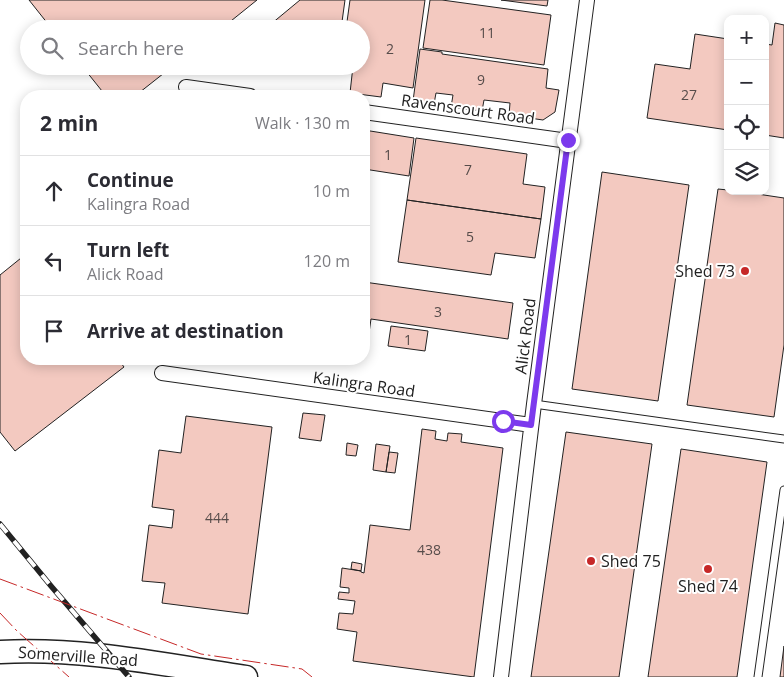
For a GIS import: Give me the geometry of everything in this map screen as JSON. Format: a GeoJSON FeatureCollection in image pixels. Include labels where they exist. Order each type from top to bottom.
{"type":"FeatureCollection","features":[{"type":"Feature","properties":{"kind":"main road","name":"Somerville Road"},"geometry":{"type":"LineString","coordinates":[[0,652],[28,650],[100,655],[246,677]]}},
{"type":"Feature","properties":{"kind":"street","name":"Alick Road"},"geometry":{"type":"LineString","coordinates":[[501,677],[531,425],[586,0]]}},
{"type":"Feature","properties":{"kind":"street"},"geometry":{"type":"LineString","coordinates":[[186,87],[207,90]]}},
{"type":"Feature","properties":{"kind":"street","name":"Ravenscourt Road"},"geometry":{"type":"LineString","coordinates":[[370,113],[568,140]]}},
{"type":"Feature","properties":{"kind":"street","name":"Kalingra Road"},"geometry":{"type":"LineString","coordinates":[[162,373],[531,425]]}},
{"type":"Feature","properties":{"kind":"lane"},"geometry":{"type":"LineString","coordinates":[[534,404],[784,439]]}},
{"type":"Feature","properties":{"kind":"lane"},"geometry":{"type":"LineString","coordinates":[[758,677],[784,490]]}},
{"type":"Feature","properties":{"kind":"building"},"geometry":{"type":"Polygon","coordinates":[[[29,0],[257,0],[232,20],[45,20],[29,0]]]}},
{"type":"Feature","properties":{"kind":"building"},"geometry":{"type":"Polygon","coordinates":[[[300,0],[345,0],[342,20],[276,20],[300,0]]]}},
{"type":"Feature","properties":{"kind":"building"},"geometry":{"type":"Polygon","coordinates":[[[350,0],[425,0],[413,88],[383,83],[381,97],[370,96],[370,90],[350,90],[352,75],[370,75],[370,20],[347,20],[350,0]]]}},
{"type":"Feature","properties":{"kind":"building"},"geometry":{"type":"Polygon","coordinates":[[[430,0],[551,15],[544,65],[423,48],[430,0]]]}},
{"type":"Feature","properties":{"kind":"building"},"geometry":{"type":"Polygon","coordinates":[[[501,0],[548,0],[547,6],[501,0]]]}},
{"type":"Feature","properties":{"kind":"building"},"geometry":{"type":"Polygon","coordinates":[[[775,23],[784,25],[784,138],[769,136],[769,45],[772,45],[775,23]]]}},
{"type":"Feature","properties":{"kind":"building"},"geometry":{"type":"Polygon","coordinates":[[[695,34],[724,38],[724,129],[647,118],[655,64],[690,69],[695,34]]]}},
{"type":"Feature","properties":{"kind":"building"},"geometry":{"type":"Polygon","coordinates":[[[420,49],[442,52],[442,54],[548,69],[546,88],[559,90],[555,112],[543,120],[509,115],[510,103],[484,100],[482,111],[451,107],[453,95],[436,93],[434,104],[413,101],[420,49]]]}},
{"type":"Feature","properties":{"kind":"building"},"geometry":{"type":"Polygon","coordinates":[[[89,75],[162,75],[143,90],[101,90],[89,75]]]}},
{"type":"Feature","properties":{"kind":"building"},"geometry":{"type":"Polygon","coordinates":[[[370,131],[414,138],[409,176],[370,170],[370,131]]]}},
{"type":"Feature","properties":{"kind":"building"},"geometry":{"type":"Polygon","coordinates":[[[416,138],[527,154],[523,184],[545,187],[541,219],[407,200],[416,138]]]}},
{"type":"Feature","properties":{"kind":"building"},"geometry":{"type":"Polygon","coordinates":[[[602,172],[689,185],[658,401],[572,389],[602,172]]]}},
{"type":"Feature","properties":{"kind":"building","name":"Shed 73"},"geometry":{"type":"Polygon","coordinates":[[[718,189],[724,190],[724,195],[764,195],[784,198],[784,345],[774,417],[687,405],[718,189]]]}},
{"type":"Feature","properties":{"kind":"building"},"geometry":{"type":"Polygon","coordinates":[[[407,200],[541,219],[535,258],[495,253],[491,275],[398,262],[407,200]]]}},
{"type":"Feature","properties":{"kind":"building"},"geometry":{"type":"Polygon","coordinates":[[[20,259],[20,365],[122,365],[124,367],[15,451],[0,432],[0,275],[20,259]]]}},
{"type":"Feature","properties":{"kind":"building"},"geometry":{"type":"Polygon","coordinates":[[[370,283],[513,303],[508,339],[371,319],[370,326],[370,283]]]}},
{"type":"Feature","properties":{"kind":"building"},"geometry":{"type":"Polygon","coordinates":[[[391,326],[428,331],[425,351],[388,346],[391,326]]]}},
{"type":"Feature","properties":{"kind":"building"},"geometry":{"type":"Polygon","coordinates":[[[303,413],[325,415],[321,441],[299,438],[303,413]]]}},
{"type":"Feature","properties":{"kind":"building"},"geometry":{"type":"Polygon","coordinates":[[[186,416],[272,427],[248,614],[162,603],[165,583],[142,581],[149,525],[172,528],[174,510],[152,507],[159,450],[181,453],[186,416]]]}},
{"type":"Feature","properties":{"kind":"building"},"geometry":{"type":"Polygon","coordinates":[[[422,429],[436,431],[435,439],[447,441],[448,433],[462,434],[461,442],[503,448],[474,677],[353,661],[357,632],[337,629],[339,613],[353,614],[355,601],[338,599],[339,592],[349,593],[349,588],[340,587],[342,568],[364,573],[370,525],[410,530],[422,429]]]}},
{"type":"Feature","properties":{"kind":"building","name":"Shed 75"},"geometry":{"type":"Polygon","coordinates":[[[566,432],[652,444],[619,677],[531,677],[566,432]]]}},
{"type":"Feature","properties":{"kind":"building"},"geometry":{"type":"Polygon","coordinates":[[[347,443],[358,445],[356,456],[346,455],[347,443]]]}},
{"type":"Feature","properties":{"kind":"building"},"geometry":{"type":"Polygon","coordinates":[[[376,444],[390,446],[386,472],[373,470],[376,444]]]}},
{"type":"Feature","properties":{"kind":"building","name":"Shed 74"},"geometry":{"type":"Polygon","coordinates":[[[681,449],[767,462],[737,677],[648,677],[681,449]]]}},
{"type":"Feature","properties":{"kind":"building"},"geometry":{"type":"Polygon","coordinates":[[[389,452],[398,453],[395,473],[386,472],[389,452]]]}},
{"type":"Feature","properties":{"kind":"building"},"geometry":{"type":"Polygon","coordinates":[[[352,562],[362,564],[361,571],[351,569],[352,562]]]}},
{"type":"Feature","properties":{"kind":"building"},"geometry":{"type":"Polygon","coordinates":[[[784,646],[784,677],[780,677],[784,646]]]}},
{"type":"Feature","properties":{"kind":"railway"},"geometry":{"type":"LineString","coordinates":[[0,524],[129,677]]}},
{"type":"Feature","properties":{"kind":"power"},"geometry":{"type":"LineString","coordinates":[[0,579],[201,654],[302,669],[312,677]]}},
{"type":"Feature","properties":{"kind":"power"},"geometry":{"type":"LineString","coordinates":[[0,613],[17,631],[69,677]]}},
{"type":"Feature","properties":{"kind":"place","name":"Shed 73"},"geometry":{"type":"Point","coordinates":[745,271]}},
{"type":"Feature","properties":{"kind":"place","name":"Shed 75"},"geometry":{"type":"Point","coordinates":[591,561]}},
{"type":"Feature","properties":{"kind":"place","name":"Shed 74"},"geometry":{"type":"Point","coordinates":[708,569]}},
{"type":"Feature","properties":{"kind":"route"},"geometry":{"type":"LineString","coordinates":[[503,421],[531,425],[568,140]]}}]}
